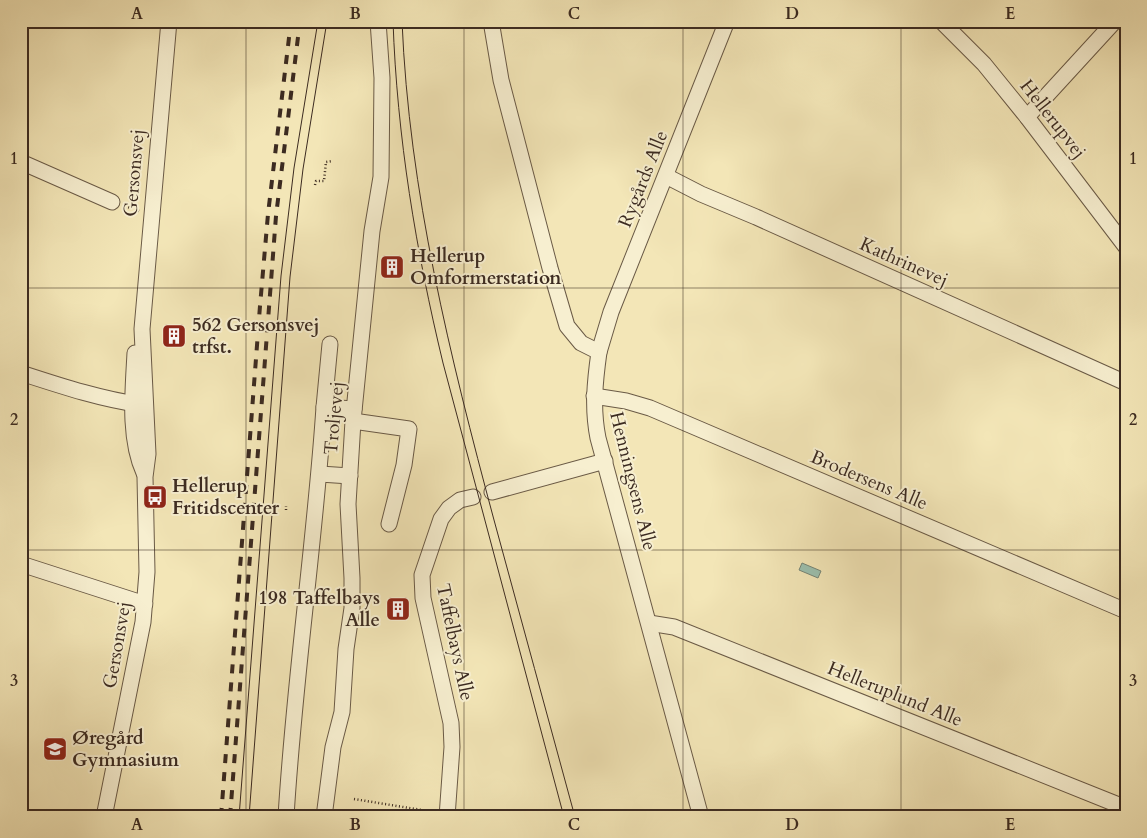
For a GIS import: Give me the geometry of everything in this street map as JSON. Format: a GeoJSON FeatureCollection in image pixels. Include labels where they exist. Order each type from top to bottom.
{"type":"FeatureCollection","features":[{"type":"Feature","properties":{"kind":"street","name":"Gersonsvej"},"geometry":{"type":"LineString","coordinates":[[104,817],[145,604],[147,572],[146,477],[148,454],[139,405],[142,329],[168,21]]}},
{"type":"Feature","properties":{"kind":"street","name":"Troljevej"},"geometry":{"type":"LineString","coordinates":[[324,817],[333,747],[342,712],[346,649],[352,608],[348,504],[353,415],[372,232],[381,177],[382,78],[378,21]]}},
{"type":"Feature","properties":{"kind":"street"},"geometry":{"type":"LineString","coordinates":[[491,21],[501,80],[567,326],[581,343],[599,352]]}},
{"type":"Feature","properties":{"kind":"street","name":"Rygårds Alle"},"geometry":{"type":"LineString","coordinates":[[599,352],[611,312],[727,21]]}},
{"type":"Feature","properties":{"kind":"street","name":"Hellerupvej"},"geometry":{"type":"LineString","coordinates":[[941,21],[984,64],[1027,117],[1126,248]]}},
{"type":"Feature","properties":{"kind":"street"},"geometry":{"type":"LineString","coordinates":[[1027,117],[1115,21]]}},
{"type":"Feature","properties":{"kind":"street"},"geometry":{"type":"LineString","coordinates":[[21,162],[112,202]]}},
{"type":"Feature","properties":{"kind":"street","name":"Kathrinevej"},"geometry":{"type":"LineString","coordinates":[[666,176],[701,194],[1126,383]]}},
{"type":"Feature","properties":{"kind":"street"},"geometry":{"type":"LineString","coordinates":[[286,817],[306,591],[320,474],[330,344]]}},
{"type":"Feature","properties":{"kind":"street","name":"Henningsens Alle"},"geometry":{"type":"LineString","coordinates":[[599,352],[594,396],[595,420],[701,817]]}},
{"type":"Feature","properties":{"kind":"street"},"geometry":{"type":"LineString","coordinates":[[21,373],[117,402],[139,405]]}},
{"type":"Feature","properties":{"kind":"street","name":"Brodersens Alle"},"geometry":{"type":"LineString","coordinates":[[594,396],[626,401],[650,408],[1126,611]]}},
{"type":"Feature","properties":{"kind":"street"},"geometry":{"type":"LineString","coordinates":[[324,407],[410,429],[404,465],[389,524]]}},
{"type":"Feature","properties":{"kind":"street"},"geometry":{"type":"LineString","coordinates":[[492,492],[605,461]]}},
{"type":"Feature","properties":{"kind":"street"},"geometry":{"type":"LineString","coordinates":[[320,474],[350,476]]}},
{"type":"Feature","properties":{"kind":"street","name":"Taffelbays Alle"},"geometry":{"type":"LineString","coordinates":[[448,816],[452,747],[451,722],[423,598],[422,575],[442,519],[449,508],[460,500],[473,497]]}},
{"type":"Feature","properties":{"kind":"street"},"geometry":{"type":"LineString","coordinates":[[21,564],[145,604]]}},
{"type":"Feature","properties":{"kind":"street","name":"Helleruplund Alle"},"geometry":{"type":"LineString","coordinates":[[649,623],[674,627],[1126,808]]}},
{"type":"Feature","properties":{"kind":"path"},"geometry":{"type":"LineString","coordinates":[[315,185],[316,181],[324,181],[326,162],[333,161]]}},
{"type":"Feature","properties":{"kind":"path"},"geometry":{"type":"LineString","coordinates":[[112,202],[151,214]]}},
{"type":"Feature","properties":{"kind":"path"},"geometry":{"type":"LineString","coordinates":[[354,799],[448,816]]}},
{"type":"Feature","properties":{"kind":"shaded area"},"geometry":{"type":"Polygon","coordinates":[[[802,563],[821,571],[818,578],[799,570],[802,563]]]}},
{"type":"Feature","properties":{"kind":"tram line"},"geometry":{"type":"LineString","coordinates":[[239,817],[281,276],[294,168],[318,21]]}},
{"type":"Feature","properties":{"kind":"tram line"},"geometry":{"type":"LineString","coordinates":[[249,817],[290,277],[303,169],[327,21]]}},
{"type":"Feature","properties":{"kind":"tram line"},"geometry":{"type":"LineString","coordinates":[[393,21],[403,151],[416,236],[433,321],[564,817]]}},
{"type":"Feature","properties":{"kind":"tram line"},"geometry":{"type":"LineString","coordinates":[[402,21],[406,85],[413,148],[434,273],[447,335],[494,520],[575,817]]}},
{"type":"Feature","properties":{"kind":"railway"},"geometry":{"type":"LineString","coordinates":[[221,817],[268,214],[291,21]]}},
{"type":"Feature","properties":{"kind":"railway"},"geometry":{"type":"LineString","coordinates":[[230,817],[276,216],[300,21]]}},
{"type":"Feature","properties":{"kind":"place","name":"Hellerup Omformerstation"},"geometry":{"type":"Point","coordinates":[392,267]}},
{"type":"Feature","properties":{"kind":"place","name":"562 Gersonsvej trfst."},"geometry":{"type":"Point","coordinates":[174,336]}},
{"type":"Feature","properties":{"kind":"place","name":"Hellerup Fritidscenter"},"geometry":{"type":"Point","coordinates":[155,497]}},
{"type":"Feature","properties":{"kind":"place","name":"198 Taffelbays Alle"},"geometry":{"type":"Point","coordinates":[398,609]}},
{"type":"Feature","properties":{"kind":"place","name":"Øregård Gymnasium"},"geometry":{"type":"Point","coordinates":[55,749]}}]}
